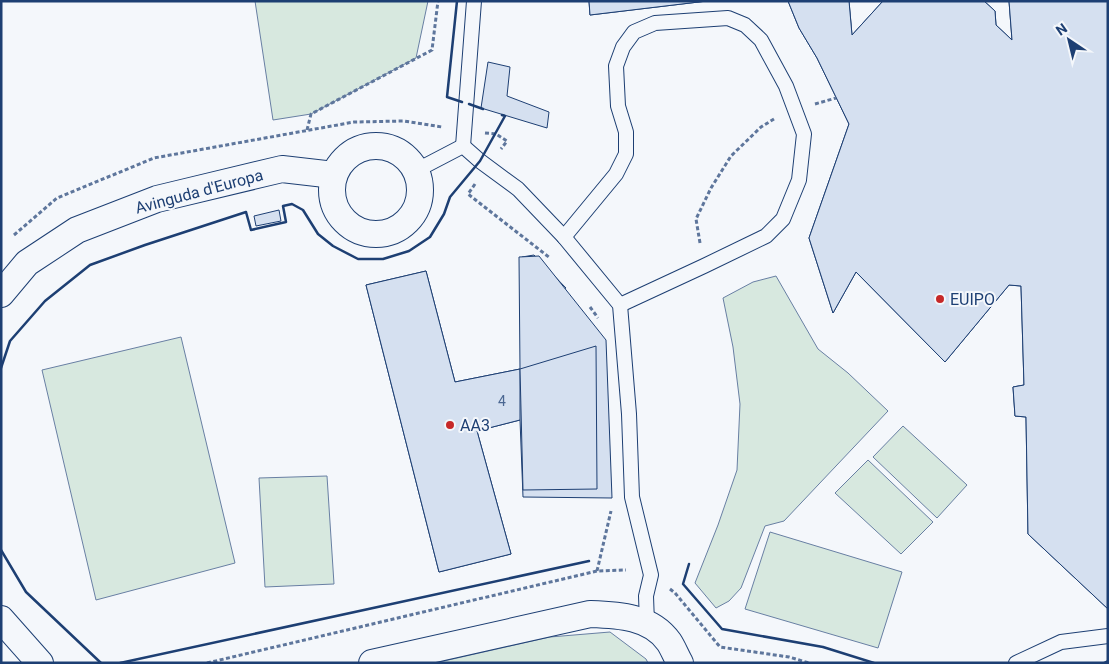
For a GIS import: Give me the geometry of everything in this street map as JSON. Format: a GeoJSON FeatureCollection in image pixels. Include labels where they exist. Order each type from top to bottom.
{"type":"FeatureCollection","features":[{"type":"Feature","properties":{"kind":"street"},"geometry":{"type":"LineString","coordinates":[[384,146],[403,154],[417,170],[422,194],[412,218],[392,233],[367,235],[344,222],[332,200],[334,175],[345,158],[363,147],[384,146]]}},
{"type":"Feature","properties":{"kind":"street","name":"Avinguda d'Europa"},"geometry":{"type":"LineString","coordinates":[[1,294],[27,263],[77,230],[157,199],[282,169],[334,175]]}},
{"type":"Feature","properties":{"kind":"street"},"geometry":{"type":"LineString","coordinates":[[372,663],[590,614],[621,615],[648,623],[668,640],[680,663]]}},
{"type":"Feature","properties":{"kind":"street"},"geometry":{"type":"LineString","coordinates":[[1,619],[40,663]]}},
{"type":"Feature","properties":{"kind":"lane"},"geometry":{"type":"LineString","coordinates":[[463,146],[474,1]]}},
{"type":"Feature","properties":{"kind":"lane"},"geometry":{"type":"LineString","coordinates":[[564,237],[616,174],[626,154],[626,132],[618,106],[616,66],[623,47],[634,32],[655,23],[728,18],[745,25],[761,40],[786,86],[804,134],[799,180],[783,219],[766,236],[620,305]]}},
{"type":"Feature","properties":{"kind":"lane"},"geometry":{"type":"LineString","coordinates":[[463,146],[518,189],[564,237],[620,305],[629,414],[632,497],[651,575],[646,596],[648,623]]}},
{"type":"Feature","properties":{"kind":"lane"},"geometry":{"type":"LineString","coordinates":[[417,170],[463,146]]}},
{"type":"Feature","properties":{"kind":"lane"},"geometry":{"type":"LineString","coordinates":[[1016,663],[1061,642],[1108,636]]}},
{"type":"Feature","properties":{"kind":"path"},"geometry":{"type":"LineString","coordinates":[[307,130],[311,114],[432,50],[438,1]]}},
{"type":"Feature","properties":{"kind":"path"},"geometry":{"type":"LineString","coordinates":[[704,266],[696,219],[711,188],[731,156],[761,127],[776,117],[836,98]]}},
{"type":"Feature","properties":{"kind":"path"},"geometry":{"type":"LineString","coordinates":[[12,237],[58,198],[104,177],[154,158],[354,122],[404,121],[464,131],[496,134],[507,141],[468,194],[551,259]]}},
{"type":"Feature","properties":{"kind":"path"},"geometry":{"type":"LineString","coordinates":[[585,301],[602,322]]}},
{"type":"Feature","properties":{"kind":"path"},"geometry":{"type":"LineString","coordinates":[[597,571],[612,507]]}},
{"type":"Feature","properties":{"kind":"shaded area"},"geometry":{"type":"Polygon","coordinates":[[[255,1],[428,1],[416,58],[311,114],[273,120],[255,1]]]}},
{"type":"Feature","properties":{"kind":"shaded area"},"geometry":{"type":"Polygon","coordinates":[[[776,276],[818,349],[848,373],[888,411],[784,521],[765,526],[741,588],[729,601],[716,608],[695,583],[737,470],[740,404],[733,347],[723,298],[753,282],[776,276]]]}},
{"type":"Feature","properties":{"kind":"shaded area"},"geometry":{"type":"Polygon","coordinates":[[[181,337],[235,563],[96,600],[42,370],[181,337]]]}},
{"type":"Feature","properties":{"kind":"shaded area"},"geometry":{"type":"Polygon","coordinates":[[[903,426],[967,485],[937,518],[873,457],[903,426]]]}},
{"type":"Feature","properties":{"kind":"shaded area"},"geometry":{"type":"Polygon","coordinates":[[[868,460],[933,522],[901,554],[835,493],[868,460]]]}},
{"type":"Feature","properties":{"kind":"shaded area"},"geometry":{"type":"Polygon","coordinates":[[[327,476],[334,584],[265,587],[259,478],[327,476]]]}},
{"type":"Feature","properties":{"kind":"shaded area"},"geometry":{"type":"Polygon","coordinates":[[[770,532],[902,572],[878,648],[745,609],[770,532]]]}},
{"type":"Feature","properties":{"kind":"shaded area"},"geometry":{"type":"Polygon","coordinates":[[[610,632],[646,659],[648,663],[435,663],[550,637],[610,632]]]}},
{"type":"Feature","properties":{"kind":"building"},"geometry":{"type":"Polygon","coordinates":[[[589,1],[707,1],[590,15],[589,1]]]}},
{"type":"Feature","properties":{"kind":"building"},"geometry":{"type":"Polygon","coordinates":[[[589,1],[707,1],[590,15],[589,1]]]}},
{"type":"Feature","properties":{"kind":"building","name":"EUIPO"},"geometry":{"type":"Polygon","coordinates":[[[788,1],[849,1],[852,35],[883,1],[984,1],[995,11],[996,25],[1012,40],[1009,1],[1108,1],[1108,609],[1028,534],[1026,417],[1015,416],[1013,387],[1024,385],[1021,286],[1009,285],[945,362],[856,272],[833,313],[809,238],[849,124],[817,58],[799,28],[788,1]]]}},
{"type":"Feature","properties":{"kind":"building","name":"EUIPO"},"geometry":{"type":"Polygon","coordinates":[[[788,1],[849,1],[852,35],[883,1],[984,1],[995,11],[996,25],[1012,40],[1009,1],[1108,1],[1108,609],[1028,534],[1026,417],[1015,416],[1013,387],[1024,385],[1021,286],[1009,285],[945,362],[856,272],[833,313],[809,238],[849,124],[817,58],[799,28],[788,1]]]}},
{"type":"Feature","properties":{"kind":"building"},"geometry":{"type":"Polygon","coordinates":[[[488,62],[510,67],[507,96],[549,112],[547,128],[481,108],[488,62]]]}},
{"type":"Feature","properties":{"kind":"building"},"geometry":{"type":"Polygon","coordinates":[[[279,210],[281,221],[256,226],[254,216],[279,210]]]}},
{"type":"Feature","properties":{"kind":"building"},"geometry":{"type":"Polygon","coordinates":[[[534,255],[566,288],[531,309],[522,257],[534,255]]]}},
{"type":"Feature","properties":{"kind":"building"},"geometry":{"type":"Polygon","coordinates":[[[539,256],[606,340],[612,498],[523,497],[520,420],[477,431],[511,554],[439,572],[366,285],[426,271],[455,382],[520,369],[519,257],[539,256]]]}},
{"type":"Feature","properties":{"kind":"building","name":"AA3"},"geometry":{"type":"Polygon","coordinates":[[[426,271],[455,382],[520,369],[520,420],[477,431],[511,554],[439,572],[366,285],[426,271]]]}},
{"type":"Feature","properties":{"kind":"building"},"geometry":{"type":"Polygon","coordinates":[[[596,346],[597,489],[523,490],[520,369],[596,346]]]}},
{"type":"Feature","properties":{"kind":"wall"},"geometry":{"type":"LineString","coordinates":[[457,1],[447,97],[462,102]]}},
{"type":"Feature","properties":{"kind":"wall"},"geometry":{"type":"LineString","coordinates":[[469,104],[483,109]]}},
{"type":"Feature","properties":{"kind":"wall"},"geometry":{"type":"LineString","coordinates":[[1,368],[10,341],[45,301],[90,265],[246,212],[251,230],[286,222],[283,206],[292,204],[303,210],[318,234],[333,246],[358,259],[383,259],[409,251],[430,237],[444,214],[450,197],[480,161],[505,116],[502,115]]}},
{"type":"Feature","properties":{"kind":"wall"},"geometry":{"type":"LineString","coordinates":[[1,550],[26,592],[101,663]]}},
{"type":"Feature","properties":{"kind":"wall"},"geometry":{"type":"LineString","coordinates":[[120,663],[589,561]]}},
{"type":"Feature","properties":{"kind":"wall"},"geometry":{"type":"LineString","coordinates":[[689,564],[683,584],[722,629],[823,647],[874,663]]}},
{"type":"Feature","properties":{"kind":"wall"},"geometry":{"type":"LineString","coordinates":[[1104,663],[1108,661]]}},
{"type":"Feature","properties":{"kind":"place","name":"EUIPO"},"geometry":{"type":"Point","coordinates":[940,299]}},
{"type":"Feature","properties":{"kind":"place","name":"AA3"},"geometry":{"type":"Point","coordinates":[450,425]}}]}
